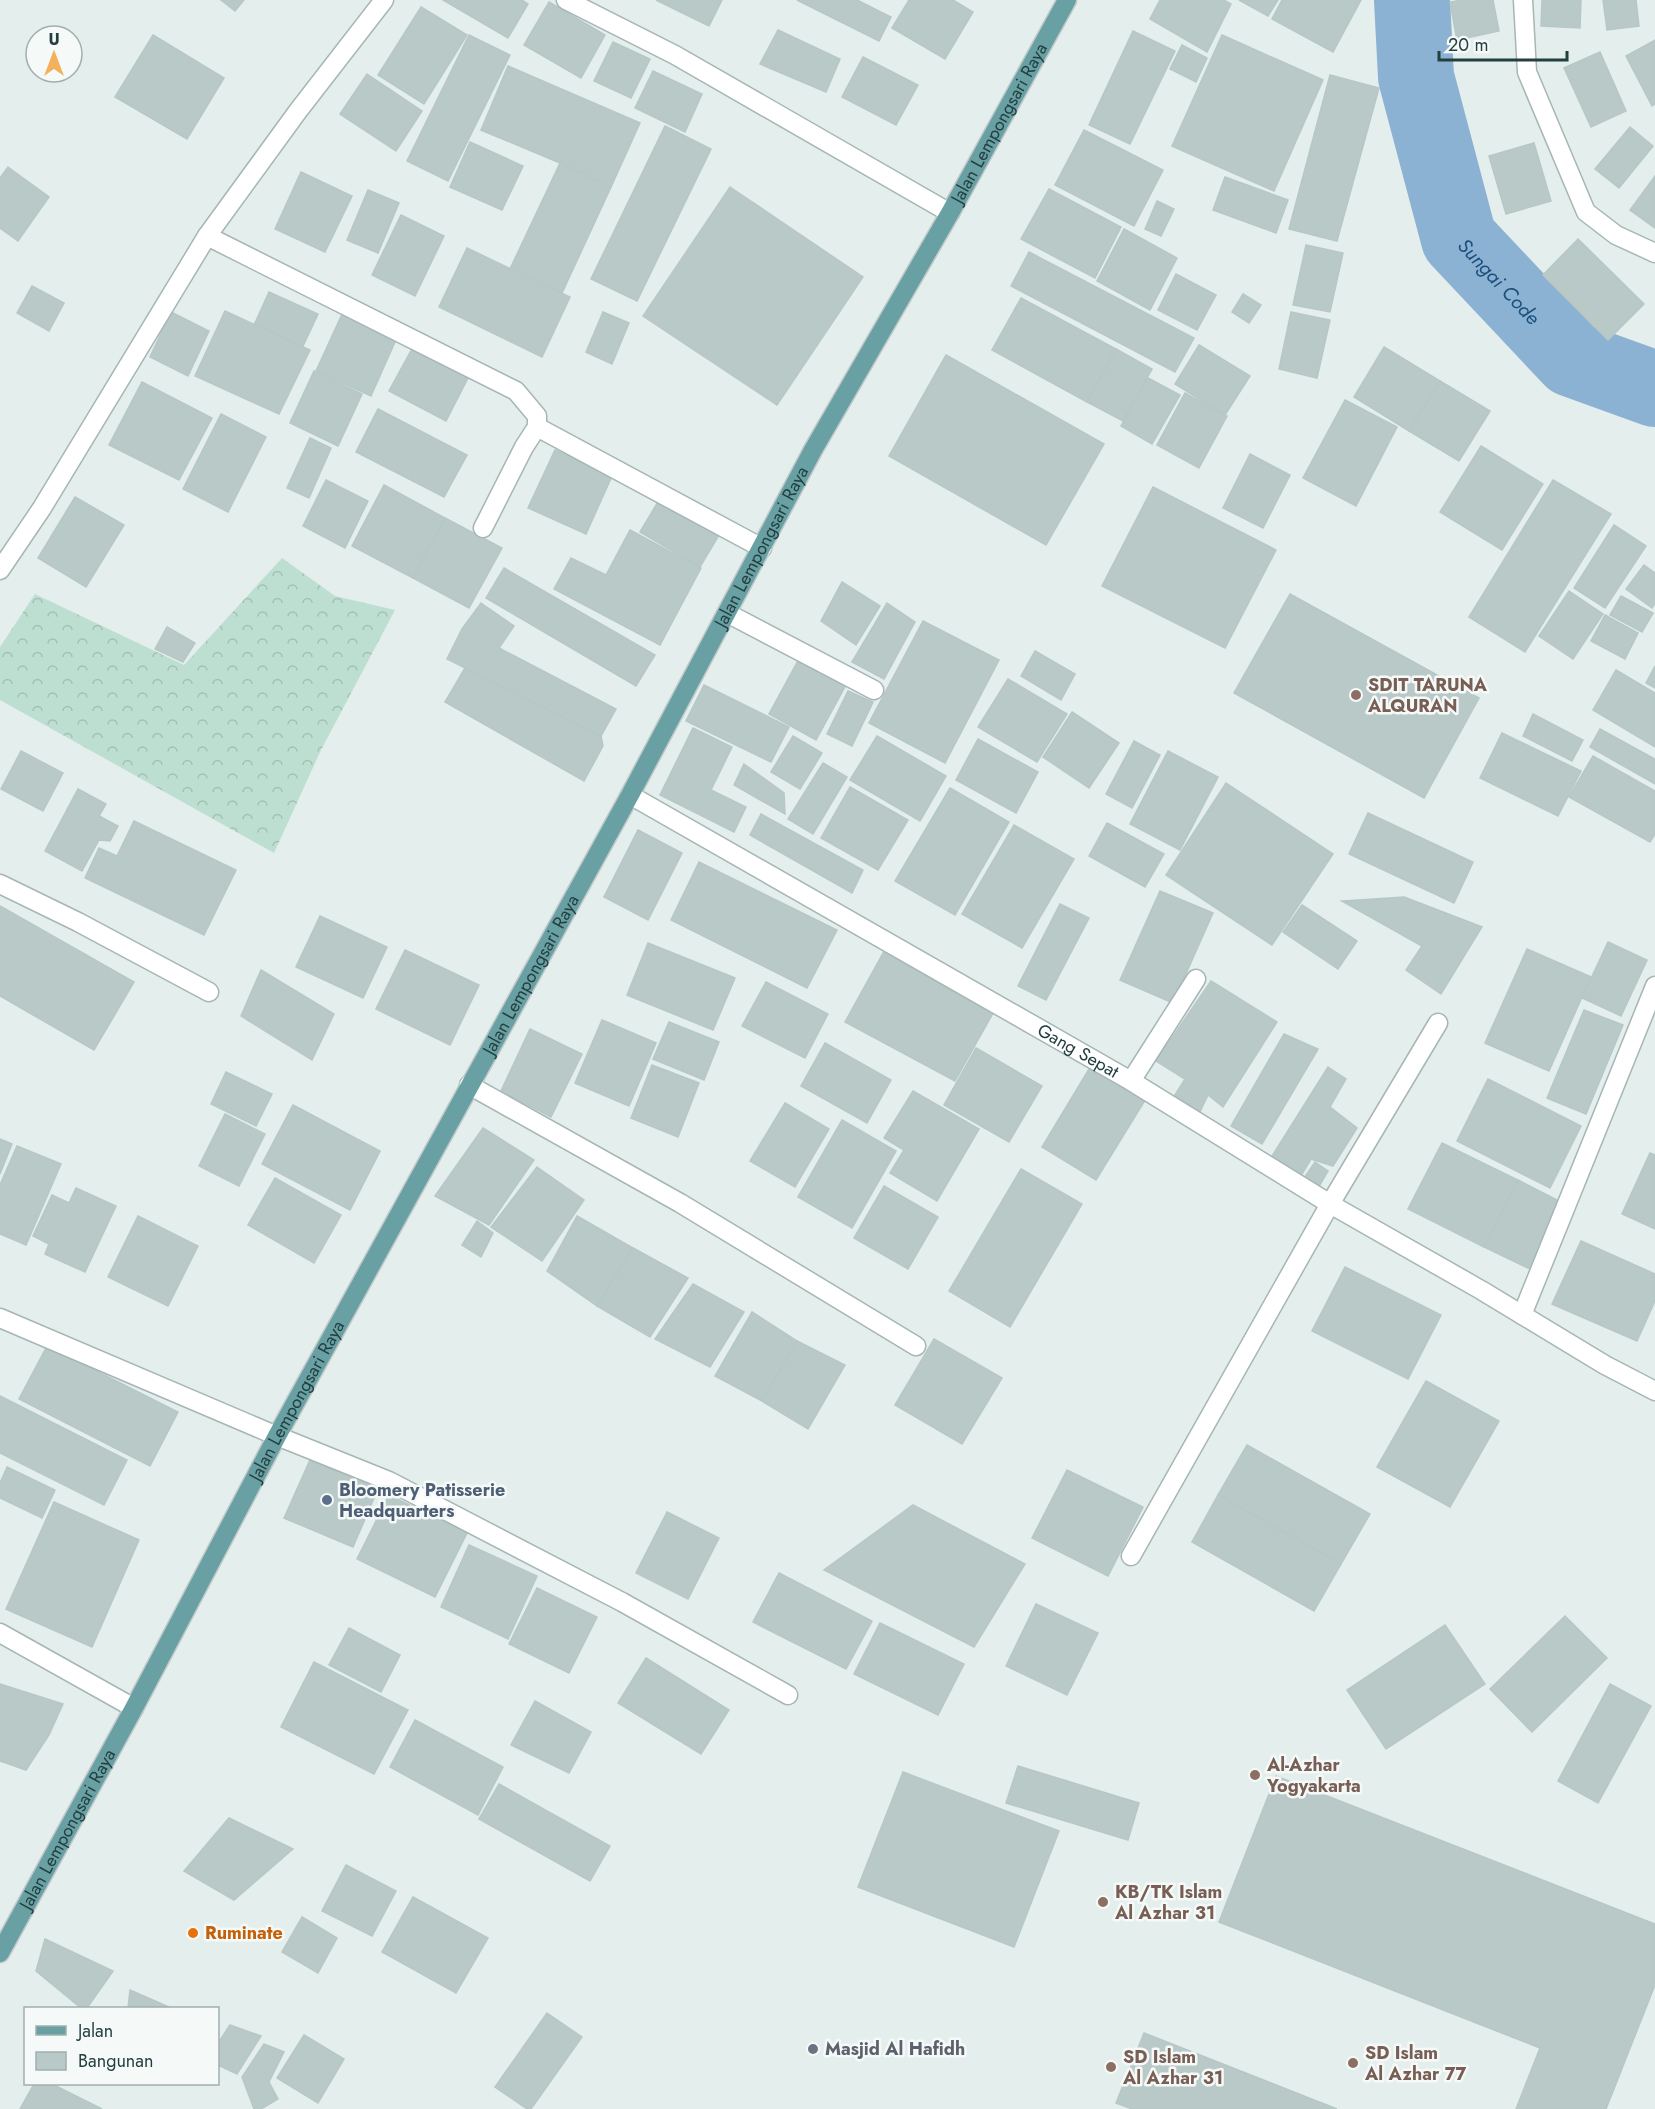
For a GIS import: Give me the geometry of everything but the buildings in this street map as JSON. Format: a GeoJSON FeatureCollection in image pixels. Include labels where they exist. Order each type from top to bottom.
{"type":"FeatureCollection","features":[{"type":"Feature","properties":{"kind":"main road","name":"Jalan Lempongsari Raya"},"geometry":{"type":"LineString","coordinates":[[0,1953],[134,1708],[277,1436],[630,795],[813,450],[950,213],[1067,0]]}},
{"type":"Feature","properties":{"kind":"street"},"geometry":{"type":"LineString","coordinates":[[0,570],[42,508],[207,236],[298,111],[384,0]]}},
{"type":"Feature","properties":{"kind":"street"},"geometry":{"type":"LineString","coordinates":[[566,0],[675,55],[950,213]]}},
{"type":"Feature","properties":{"kind":"street"},"geometry":{"type":"LineString","coordinates":[[1523,0],[1527,72],[1586,212],[1616,235],[1655,253]]}},
{"type":"Feature","properties":{"kind":"street"},"geometry":{"type":"LineString","coordinates":[[207,236],[516,391],[537,416],[537,427],[524,447],[483,528]]}},
{"type":"Feature","properties":{"kind":"street"},"geometry":{"type":"LineString","coordinates":[[537,427],[762,548]]}},
{"type":"Feature","properties":{"kind":"street"},"geometry":{"type":"LineString","coordinates":[[728,613],[874,690]]}},
{"type":"Feature","properties":{"kind":"street","name":"Gang Sepat"},"geometry":{"type":"LineString","coordinates":[[630,795],[1131,1081],[1330,1204],[1655,1392]]}},
{"type":"Feature","properties":{"kind":"street"},"geometry":{"type":"LineString","coordinates":[[0,884],[78,922],[209,992]]}},
{"type":"Feature","properties":{"kind":"street"},"geometry":{"type":"LineString","coordinates":[[1131,1081],[1196,979]]}},
{"type":"Feature","properties":{"kind":"street"},"geometry":{"type":"LineString","coordinates":[[1522,1316],[1654,995]]}},
{"type":"Feature","properties":{"kind":"street"},"geometry":{"type":"LineString","coordinates":[[1131,1556],[1330,1204],[1438,1023]]}},
{"type":"Feature","properties":{"kind":"street"},"geometry":{"type":"LineString","coordinates":[[470,1085],[680,1203],[916,1346]]}},
{"type":"Feature","properties":{"kind":"street"},"geometry":{"type":"LineString","coordinates":[[0,1318],[389,1481],[622,1602],[788,1695]]}},
{"type":"Feature","properties":{"kind":"street"},"geometry":{"type":"LineString","coordinates":[[0,1633],[134,1708]]}},
{"type":"Feature","properties":{"kind":"green space"},"geometry":{"type":"Polygon","coordinates":[[[282,558],[335,596],[395,610],[321,750],[274,853],[0,700],[0,647],[35,594],[184,665],[282,558]]]}},
{"type":"Feature","properties":{"kind":"waterway","name":"Sungai Code"},"geometry":{"type":"LineString","coordinates":[[1412,0],[1416,77],[1459,239],[1572,359],[1655,389]]}},
{"type":"Feature","properties":{"kind":"place","name":"SDIT TARUNA ALQURAN"},"geometry":{"type":"Point","coordinates":[1356,695]}},
{"type":"Feature","properties":{"kind":"place","name":"Bloomery Patisserie Headquarters"},"geometry":{"type":"Point","coordinates":[327,1500]}},
{"type":"Feature","properties":{"kind":"place","name":"Al-Azhar Yogyakarta"},"geometry":{"type":"Point","coordinates":[1255,1775]}},
{"type":"Feature","properties":{"kind":"place","name":"KB/TK Islam Al Azhar 31"},"geometry":{"type":"Point","coordinates":[1103,1902]}},
{"type":"Feature","properties":{"kind":"place","name":"Ruminate"},"geometry":{"type":"Point","coordinates":[193,1933]}},
{"type":"Feature","properties":{"kind":"place","name":"Masjid Al Hafidh"},"geometry":{"type":"Point","coordinates":[813,2049]}},
{"type":"Feature","properties":{"kind":"place","name":"SD Islam Al Azhar 77"},"geometry":{"type":"Point","coordinates":[1353,2063]}},
{"type":"Feature","properties":{"kind":"place","name":"SD Islam Al Azhar 31"},"geometry":{"type":"Point","coordinates":[1111,2067]}}]}
